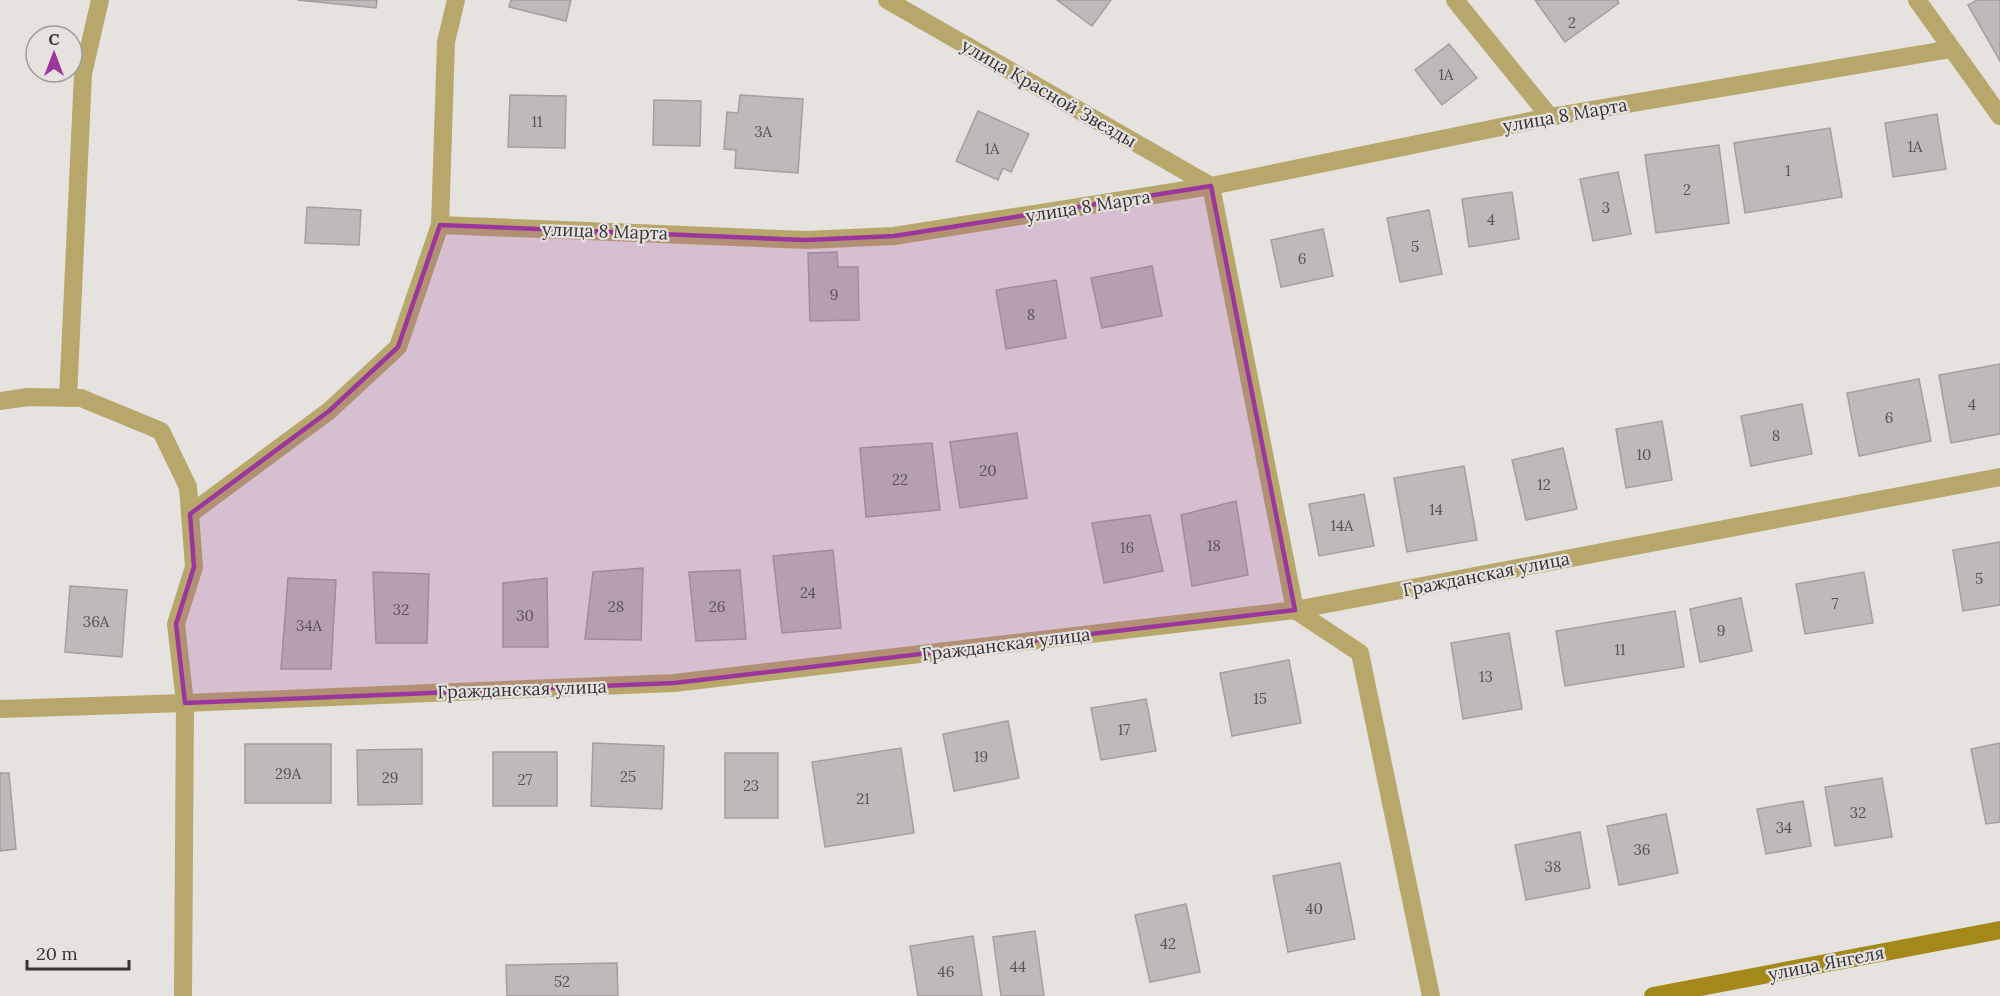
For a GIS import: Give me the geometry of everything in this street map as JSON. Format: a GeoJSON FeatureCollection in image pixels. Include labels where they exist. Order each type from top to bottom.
{"type":"FeatureCollection","features":[{"type":"Feature","properties":{"kind":"street"},"geometry":{"type":"LineString","coordinates":[[68,398],[83,74],[100,0]]}},
{"type":"Feature","properties":{"kind":"street"},"geometry":{"type":"LineString","coordinates":[[190,514],[329,411],[398,347],[440,225],[446,42],[456,0]]}},
{"type":"Feature","properties":{"kind":"street","name":"улица Красной Звезды"},"geometry":{"type":"LineString","coordinates":[[887,0],[1211,186]]}},
{"type":"Feature","properties":{"kind":"street"},"geometry":{"type":"LineString","coordinates":[[1455,0],[1550,117]]}},
{"type":"Feature","properties":{"kind":"street"},"geometry":{"type":"LineString","coordinates":[[1917,0],[2000,116]]}},
{"type":"Feature","properties":{"kind":"street","name":"улица 8 Марта"},"geometry":{"type":"LineString","coordinates":[[440,225],[806,240],[894,236],[1211,186],[1550,117],[1951,49]]}},
{"type":"Feature","properties":{"kind":"street"},"geometry":{"type":"LineString","coordinates":[[1211,186],[1295,610],[1360,653],[1431,996]]}},
{"type":"Feature","properties":{"kind":"street"},"geometry":{"type":"LineString","coordinates":[[0,401],[28,397],[81,398],[161,432],[188,487],[194,567],[176,624],[185,703],[183,996]]}},
{"type":"Feature","properties":{"kind":"street","name":"Гражданская улица"},"geometry":{"type":"LineString","coordinates":[[0,709],[674,683],[1295,610],[2000,477]]}},
{"type":"Feature","properties":{"kind":"street","name":"улица Янгеля"},"geometry":{"type":"LineString","coordinates":[[1653,996],[2000,930]]}},
{"type":"Feature","properties":{"kind":"highlighted area"},"geometry":{"type":"Polygon","coordinates":[[[1211,186],[1295,610],[674,683],[185,703],[176,624],[194,567],[190,514],[329,411],[398,347],[440,225],[806,240],[894,236],[1211,186]]]}},
{"type":"Feature","properties":{"kind":"building"},"geometry":{"type":"Polygon","coordinates":[[[297,0],[377,0],[376,8],[297,0]]]}},
{"type":"Feature","properties":{"kind":"building"},"geometry":{"type":"Polygon","coordinates":[[[511,0],[571,0],[566,21],[509,7],[511,0]]]}},
{"type":"Feature","properties":{"kind":"building"},"geometry":{"type":"Polygon","coordinates":[[[1057,0],[1111,0],[1092,26],[1057,0]]]}},
{"type":"Feature","properties":{"kind":"building"},"geometry":{"type":"Polygon","coordinates":[[[1535,0],[1617,0],[1619,3],[1565,42],[1535,0]]]}},
{"type":"Feature","properties":{"kind":"building"},"geometry":{"type":"Polygon","coordinates":[[[1977,0],[2000,0],[2000,61],[1968,5],[1977,0]]]}},
{"type":"Feature","properties":{"kind":"building"},"geometry":{"type":"Polygon","coordinates":[[[1449,44],[1477,78],[1442,105],[1415,70],[1449,44]]]}},
{"type":"Feature","properties":{"kind":"building"},"geometry":{"type":"Polygon","coordinates":[[[510,95],[566,96],[565,148],[508,147],[510,95]]]}},
{"type":"Feature","properties":{"kind":"building"},"geometry":{"type":"Polygon","coordinates":[[[740,95],[803,99],[798,173],[735,168],[736,150],[724,149],[727,112],[738,113],[740,95]]]}},
{"type":"Feature","properties":{"kind":"building"},"geometry":{"type":"Polygon","coordinates":[[[654,100],[701,101],[700,146],[653,145],[654,100]]]}},
{"type":"Feature","properties":{"kind":"building"},"geometry":{"type":"Polygon","coordinates":[[[978,111],[1029,134],[1011,172],[1003,168],[998,180],[956,161],[978,111]]]}},
{"type":"Feature","properties":{"kind":"building"},"geometry":{"type":"Polygon","coordinates":[[[1937,114],[1946,169],[1893,177],[1885,123],[1937,114]]]}},
{"type":"Feature","properties":{"kind":"building"},"geometry":{"type":"Polygon","coordinates":[[[1830,128],[1842,197],[1745,213],[1734,143],[1830,128]]]}},
{"type":"Feature","properties":{"kind":"building"},"geometry":{"type":"Polygon","coordinates":[[[1719,145],[1729,223],[1656,233],[1645,155],[1719,145]]]}},
{"type":"Feature","properties":{"kind":"building"},"geometry":{"type":"Polygon","coordinates":[[[1618,172],[1631,234],[1593,241],[1580,179],[1618,172]]]}},
{"type":"Feature","properties":{"kind":"building"},"geometry":{"type":"Polygon","coordinates":[[[1512,192],[1519,239],[1469,247],[1462,199],[1512,192]]]}},
{"type":"Feature","properties":{"kind":"building"},"geometry":{"type":"Polygon","coordinates":[[[307,207],[361,210],[359,245],[305,243],[307,207]]]}},
{"type":"Feature","properties":{"kind":"building"},"geometry":{"type":"Polygon","coordinates":[[[1429,210],[1442,274],[1400,282],[1387,218],[1429,210]]]}},
{"type":"Feature","properties":{"kind":"building"},"geometry":{"type":"Polygon","coordinates":[[[1323,229],[1333,276],[1281,287],[1271,240],[1323,229]]]}},
{"type":"Feature","properties":{"kind":"building"},"geometry":{"type":"Polygon","coordinates":[[[837,252],[838,267],[858,267],[859,320],[810,321],[808,253],[837,252]]]}},
{"type":"Feature","properties":{"kind":"building"},"geometry":{"type":"Polygon","coordinates":[[[1152,266],[1162,316],[1102,328],[1091,278],[1152,266]]]}},
{"type":"Feature","properties":{"kind":"building"},"geometry":{"type":"Polygon","coordinates":[[[1056,280],[1066,338],[1006,349],[996,290],[1056,280]]]}},
{"type":"Feature","properties":{"kind":"building"},"geometry":{"type":"Polygon","coordinates":[[[2000,364],[2000,434],[1951,443],[1939,375],[2000,364]]]}},
{"type":"Feature","properties":{"kind":"building"},"geometry":{"type":"Polygon","coordinates":[[[1919,379],[1931,441],[1859,456],[1847,393],[1919,379]]]}},
{"type":"Feature","properties":{"kind":"building"},"geometry":{"type":"Polygon","coordinates":[[[1802,404],[1812,454],[1751,466],[1741,416],[1802,404]]]}},
{"type":"Feature","properties":{"kind":"building"},"geometry":{"type":"Polygon","coordinates":[[[1662,421],[1672,480],[1626,488],[1616,429],[1662,421]]]}},
{"type":"Feature","properties":{"kind":"building"},"geometry":{"type":"Polygon","coordinates":[[[1017,433],[1027,498],[960,508],[950,442],[1017,433]]]}},
{"type":"Feature","properties":{"kind":"building"},"geometry":{"type":"Polygon","coordinates":[[[932,443],[940,510],[866,517],[860,448],[932,443]]]}},
{"type":"Feature","properties":{"kind":"building"},"geometry":{"type":"Polygon","coordinates":[[[1563,448],[1577,509],[1526,520],[1512,460],[1563,448]]]}},
{"type":"Feature","properties":{"kind":"building"},"geometry":{"type":"Polygon","coordinates":[[[1464,466],[1477,540],[1407,552],[1394,478],[1464,466]]]}},
{"type":"Feature","properties":{"kind":"building"},"geometry":{"type":"Polygon","coordinates":[[[1364,494],[1374,546],[1319,556],[1309,504],[1364,494]]]}},
{"type":"Feature","properties":{"kind":"building"},"geometry":{"type":"Polygon","coordinates":[[[1236,501],[1248,575],[1192,586],[1181,515],[1236,501]]]}},
{"type":"Feature","properties":{"kind":"building"},"geometry":{"type":"Polygon","coordinates":[[[1150,515],[1163,571],[1104,583],[1092,523],[1150,515]]]}},
{"type":"Feature","properties":{"kind":"building"},"geometry":{"type":"Polygon","coordinates":[[[2000,542],[2000,605],[1963,611],[1953,550],[2000,542]]]}},
{"type":"Feature","properties":{"kind":"building"},"geometry":{"type":"Polygon","coordinates":[[[833,550],[841,628],[782,633],[773,556],[833,550]]]}},
{"type":"Feature","properties":{"kind":"building"},"geometry":{"type":"Polygon","coordinates":[[[643,568],[641,640],[585,639],[593,572],[643,568]]]}},
{"type":"Feature","properties":{"kind":"building"},"geometry":{"type":"Polygon","coordinates":[[[740,570],[746,639],[696,641],[689,572],[740,570]]]}},
{"type":"Feature","properties":{"kind":"building"},"geometry":{"type":"Polygon","coordinates":[[[373,572],[429,574],[427,643],[376,643],[373,572]]]}},
{"type":"Feature","properties":{"kind":"building"},"geometry":{"type":"Polygon","coordinates":[[[1864,572],[1873,623],[1805,634],[1796,584],[1864,572]]]}},
{"type":"Feature","properties":{"kind":"building"},"geometry":{"type":"Polygon","coordinates":[[[288,578],[336,580],[331,669],[281,669],[288,578]]]}},
{"type":"Feature","properties":{"kind":"building"},"geometry":{"type":"Polygon","coordinates":[[[547,578],[548,647],[503,647],[503,583],[547,578]]]}},
{"type":"Feature","properties":{"kind":"building"},"geometry":{"type":"Polygon","coordinates":[[[70,586],[127,590],[122,657],[65,652],[70,586]]]}},
{"type":"Feature","properties":{"kind":"building"},"geometry":{"type":"Polygon","coordinates":[[[1741,598],[1752,651],[1700,662],[1690,609],[1741,598]]]}},
{"type":"Feature","properties":{"kind":"building"},"geometry":{"type":"Polygon","coordinates":[[[1675,611],[1684,667],[1565,686],[1556,631],[1675,611]]]}},
{"type":"Feature","properties":{"kind":"building"},"geometry":{"type":"Polygon","coordinates":[[[1509,633],[1522,709],[1463,719],[1451,643],[1509,633]]]}},
{"type":"Feature","properties":{"kind":"building"},"geometry":{"type":"Polygon","coordinates":[[[1289,660],[1301,723],[1232,736],[1220,673],[1289,660]]]}},
{"type":"Feature","properties":{"kind":"building"},"geometry":{"type":"Polygon","coordinates":[[[1146,699],[1156,751],[1101,760],[1091,708],[1146,699]]]}},
{"type":"Feature","properties":{"kind":"building"},"geometry":{"type":"Polygon","coordinates":[[[1008,721],[1019,778],[954,791],[943,734],[1008,721]]]}},
{"type":"Feature","properties":{"kind":"building"},"geometry":{"type":"Polygon","coordinates":[[[593,743],[664,746],[662,809],[591,806],[593,743]]]}},
{"type":"Feature","properties":{"kind":"building"},"geometry":{"type":"Polygon","coordinates":[[[2000,743],[2000,822],[1986,824],[1971,749],[2000,743]]]}},
{"type":"Feature","properties":{"kind":"building"},"geometry":{"type":"Polygon","coordinates":[[[245,744],[331,744],[331,803],[245,803],[245,744]]]}},
{"type":"Feature","properties":{"kind":"building"},"geometry":{"type":"Polygon","coordinates":[[[901,748],[914,833],[825,847],[812,762],[901,748]]]}},
{"type":"Feature","properties":{"kind":"building"},"geometry":{"type":"Polygon","coordinates":[[[422,749],[422,804],[358,805],[357,750],[422,749]]]}},
{"type":"Feature","properties":{"kind":"building"},"geometry":{"type":"Polygon","coordinates":[[[493,752],[557,752],[557,806],[493,806],[493,752]]]}},
{"type":"Feature","properties":{"kind":"building"},"geometry":{"type":"Polygon","coordinates":[[[725,753],[778,753],[778,818],[725,818],[725,753]]]}},
{"type":"Feature","properties":{"kind":"building"},"geometry":{"type":"Polygon","coordinates":[[[0,773],[9,773],[16,849],[0,851],[0,773]]]}},
{"type":"Feature","properties":{"kind":"building"},"geometry":{"type":"Polygon","coordinates":[[[1882,778],[1892,837],[1835,846],[1825,787],[1882,778]]]}},
{"type":"Feature","properties":{"kind":"building"},"geometry":{"type":"Polygon","coordinates":[[[1803,801],[1811,846],[1766,854],[1757,809],[1803,801]]]}},
{"type":"Feature","properties":{"kind":"building"},"geometry":{"type":"Polygon","coordinates":[[[1666,814],[1678,873],[1619,885],[1607,826],[1666,814]]]}},
{"type":"Feature","properties":{"kind":"building"},"geometry":{"type":"Polygon","coordinates":[[[1580,832],[1590,888],[1526,900],[1515,845],[1580,832]]]}},
{"type":"Feature","properties":{"kind":"building"},"geometry":{"type":"Polygon","coordinates":[[[1340,863],[1355,939],[1288,952],[1273,876],[1340,863]]]}},
{"type":"Feature","properties":{"kind":"building"},"geometry":{"type":"Polygon","coordinates":[[[1186,904],[1200,972],[1150,982],[1135,915],[1186,904]]]}},
{"type":"Feature","properties":{"kind":"building"},"geometry":{"type":"Polygon","coordinates":[[[1035,931],[1044,996],[1001,996],[993,937],[1035,931]]]}},
{"type":"Feature","properties":{"kind":"building"},"geometry":{"type":"Polygon","coordinates":[[[973,936],[982,996],[918,996],[910,946],[973,936]]]}},
{"type":"Feature","properties":{"kind":"building"},"geometry":{"type":"Polygon","coordinates":[[[617,963],[618,996],[507,996],[506,965],[617,963]]]}}]}
